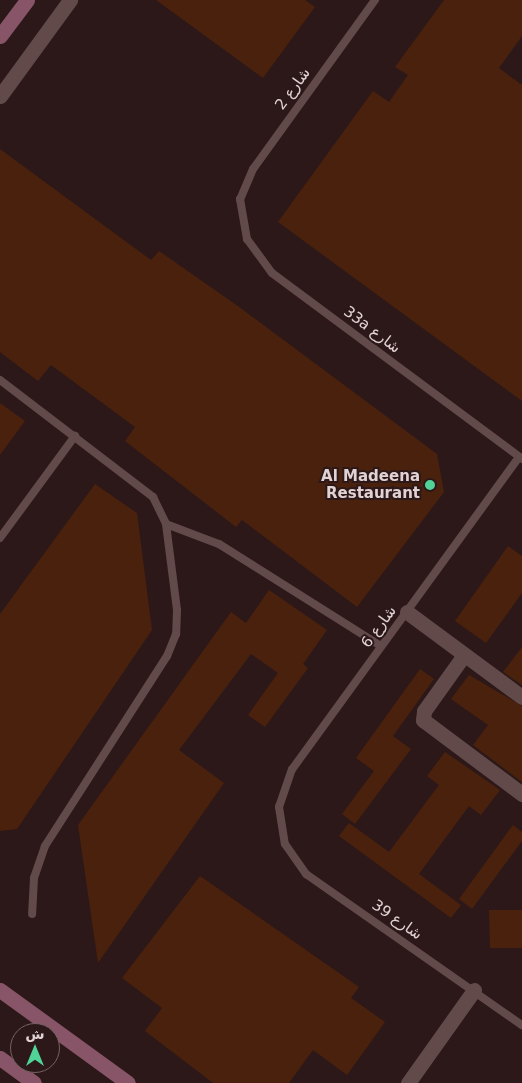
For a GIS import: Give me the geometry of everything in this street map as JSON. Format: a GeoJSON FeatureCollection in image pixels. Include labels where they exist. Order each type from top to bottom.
{"type":"FeatureCollection","features":[{"type":"Feature","properties":{"kind":"main road"},"geometry":{"type":"LineString","coordinates":[[0,36],[27,0]]}},
{"type":"Feature","properties":{"kind":"main road"},"geometry":{"type":"LineString","coordinates":[[0,990],[128,1083]]}},
{"type":"Feature","properties":{"kind":"main road"},"geometry":{"type":"LineString","coordinates":[[0,1058],[34,1083]]}},
{"type":"Feature","properties":{"kind":"street"},"geometry":{"type":"LineString","coordinates":[[0,96],[70,0]]}},
{"type":"Feature","properties":{"kind":"street"},"geometry":{"type":"LineString","coordinates":[[407,612],[522,697]]}},
{"type":"Feature","properties":{"kind":"street"},"geometry":{"type":"LineString","coordinates":[[464,655],[424,711],[424,720],[522,794]]}},
{"type":"Feature","properties":{"kind":"street"},"geometry":{"type":"LineString","coordinates":[[408,1083],[474,990]]}},
{"type":"Feature","properties":{"kind":"lane","name":"شارع 2"},"geometry":{"type":"LineString","coordinates":[[240,199],[261,156],[375,0]]}},
{"type":"Feature","properties":{"kind":"lane","name":"33a شارع"},"geometry":{"type":"LineString","coordinates":[[240,199],[247,240],[261,263],[521,458]]}},
{"type":"Feature","properties":{"kind":"lane"},"geometry":{"type":"LineString","coordinates":[[0,380],[146,490],[166,524],[177,610],[172,645],[45,846],[36,867],[32,914]]}},
{"type":"Feature","properties":{"kind":"lane"},"geometry":{"type":"LineString","coordinates":[[0,538],[75,436]]}},
{"type":"Feature","properties":{"kind":"lane","name":"شارع 6"},"geometry":{"type":"LineString","coordinates":[[279,820],[281,793],[292,769],[521,458]]}},
{"type":"Feature","properties":{"kind":"lane"},"geometry":{"type":"LineString","coordinates":[[166,524],[219,544],[381,646]]}},
{"type":"Feature","properties":{"kind":"lane","name":"شارع 39"},"geometry":{"type":"LineString","coordinates":[[279,820],[291,855],[306,874],[522,1025]]}},
{"type":"Feature","properties":{"kind":"building"},"geometry":{"type":"Polygon","coordinates":[[[156,0],[305,0],[315,7],[263,78],[156,0]]]}},
{"type":"Feature","properties":{"kind":"building"},"geometry":{"type":"Polygon","coordinates":[[[444,0],[522,0],[522,36],[499,68],[522,85],[522,401],[278,222],[373,91],[389,102],[408,75],[395,67],[444,0]]]}},
{"type":"Feature","properties":{"kind":"building"},"geometry":{"type":"Polygon","coordinates":[[[0,149],[151,260],[159,251],[235,304],[437,454],[444,492],[357,607],[242,520],[236,527],[125,441],[135,427],[51,365],[38,381],[0,352],[0,149]]]}},
{"type":"Feature","properties":{"kind":"building"},"geometry":{"type":"Polygon","coordinates":[[[0,403],[25,421],[0,455],[0,403]]]}},
{"type":"Feature","properties":{"kind":"building"},"geometry":{"type":"Polygon","coordinates":[[[95,484],[137,513],[152,630],[17,829],[0,831],[0,614],[95,484]]]}},
{"type":"Feature","properties":{"kind":"building"},"geometry":{"type":"Polygon","coordinates":[[[508,546],[522,556],[522,593],[486,643],[455,621],[508,546]]]}},
{"type":"Feature","properties":{"kind":"building"},"geometry":{"type":"Polygon","coordinates":[[[269,590],[327,630],[303,664],[308,668],[265,727],[248,715],[278,673],[251,654],[179,750],[224,783],[98,963],[78,825],[231,612],[246,623],[269,590]]]}},
{"type":"Feature","properties":{"kind":"building"},"geometry":{"type":"Polygon","coordinates":[[[522,647],[522,685],[503,672],[522,647]]]}},
{"type":"Feature","properties":{"kind":"building"},"geometry":{"type":"Polygon","coordinates":[[[420,669],[434,679],[393,736],[411,749],[355,824],[342,814],[374,771],[356,758],[420,669]]]}},
{"type":"Feature","properties":{"kind":"building"},"geometry":{"type":"Polygon","coordinates":[[[469,675],[522,706],[522,782],[473,745],[488,725],[451,699],[469,675]]]}},
{"type":"Feature","properties":{"kind":"building"},"geometry":{"type":"Polygon","coordinates":[[[445,752],[500,790],[481,815],[469,806],[419,874],[461,905],[451,918],[339,836],[349,823],[389,852],[439,785],[427,776],[445,752]]]}},
{"type":"Feature","properties":{"kind":"building"},"geometry":{"type":"Polygon","coordinates":[[[513,825],[522,832],[522,841],[472,909],[459,899],[513,825]]]}},
{"type":"Feature","properties":{"kind":"building"},"geometry":{"type":"Polygon","coordinates":[[[200,876],[359,987],[351,998],[385,1022],[347,1075],[313,1050],[289,1083],[213,1083],[145,1031],[162,1008],[122,978],[200,876]]]}},
{"type":"Feature","properties":{"kind":"building"},"geometry":{"type":"Polygon","coordinates":[[[489,910],[522,910],[522,948],[490,948],[489,910]]]}},
{"type":"Feature","properties":{"kind":"place","name":"Al Madeena Restaurant"},"geometry":{"type":"Point","coordinates":[430,485]}}]}
